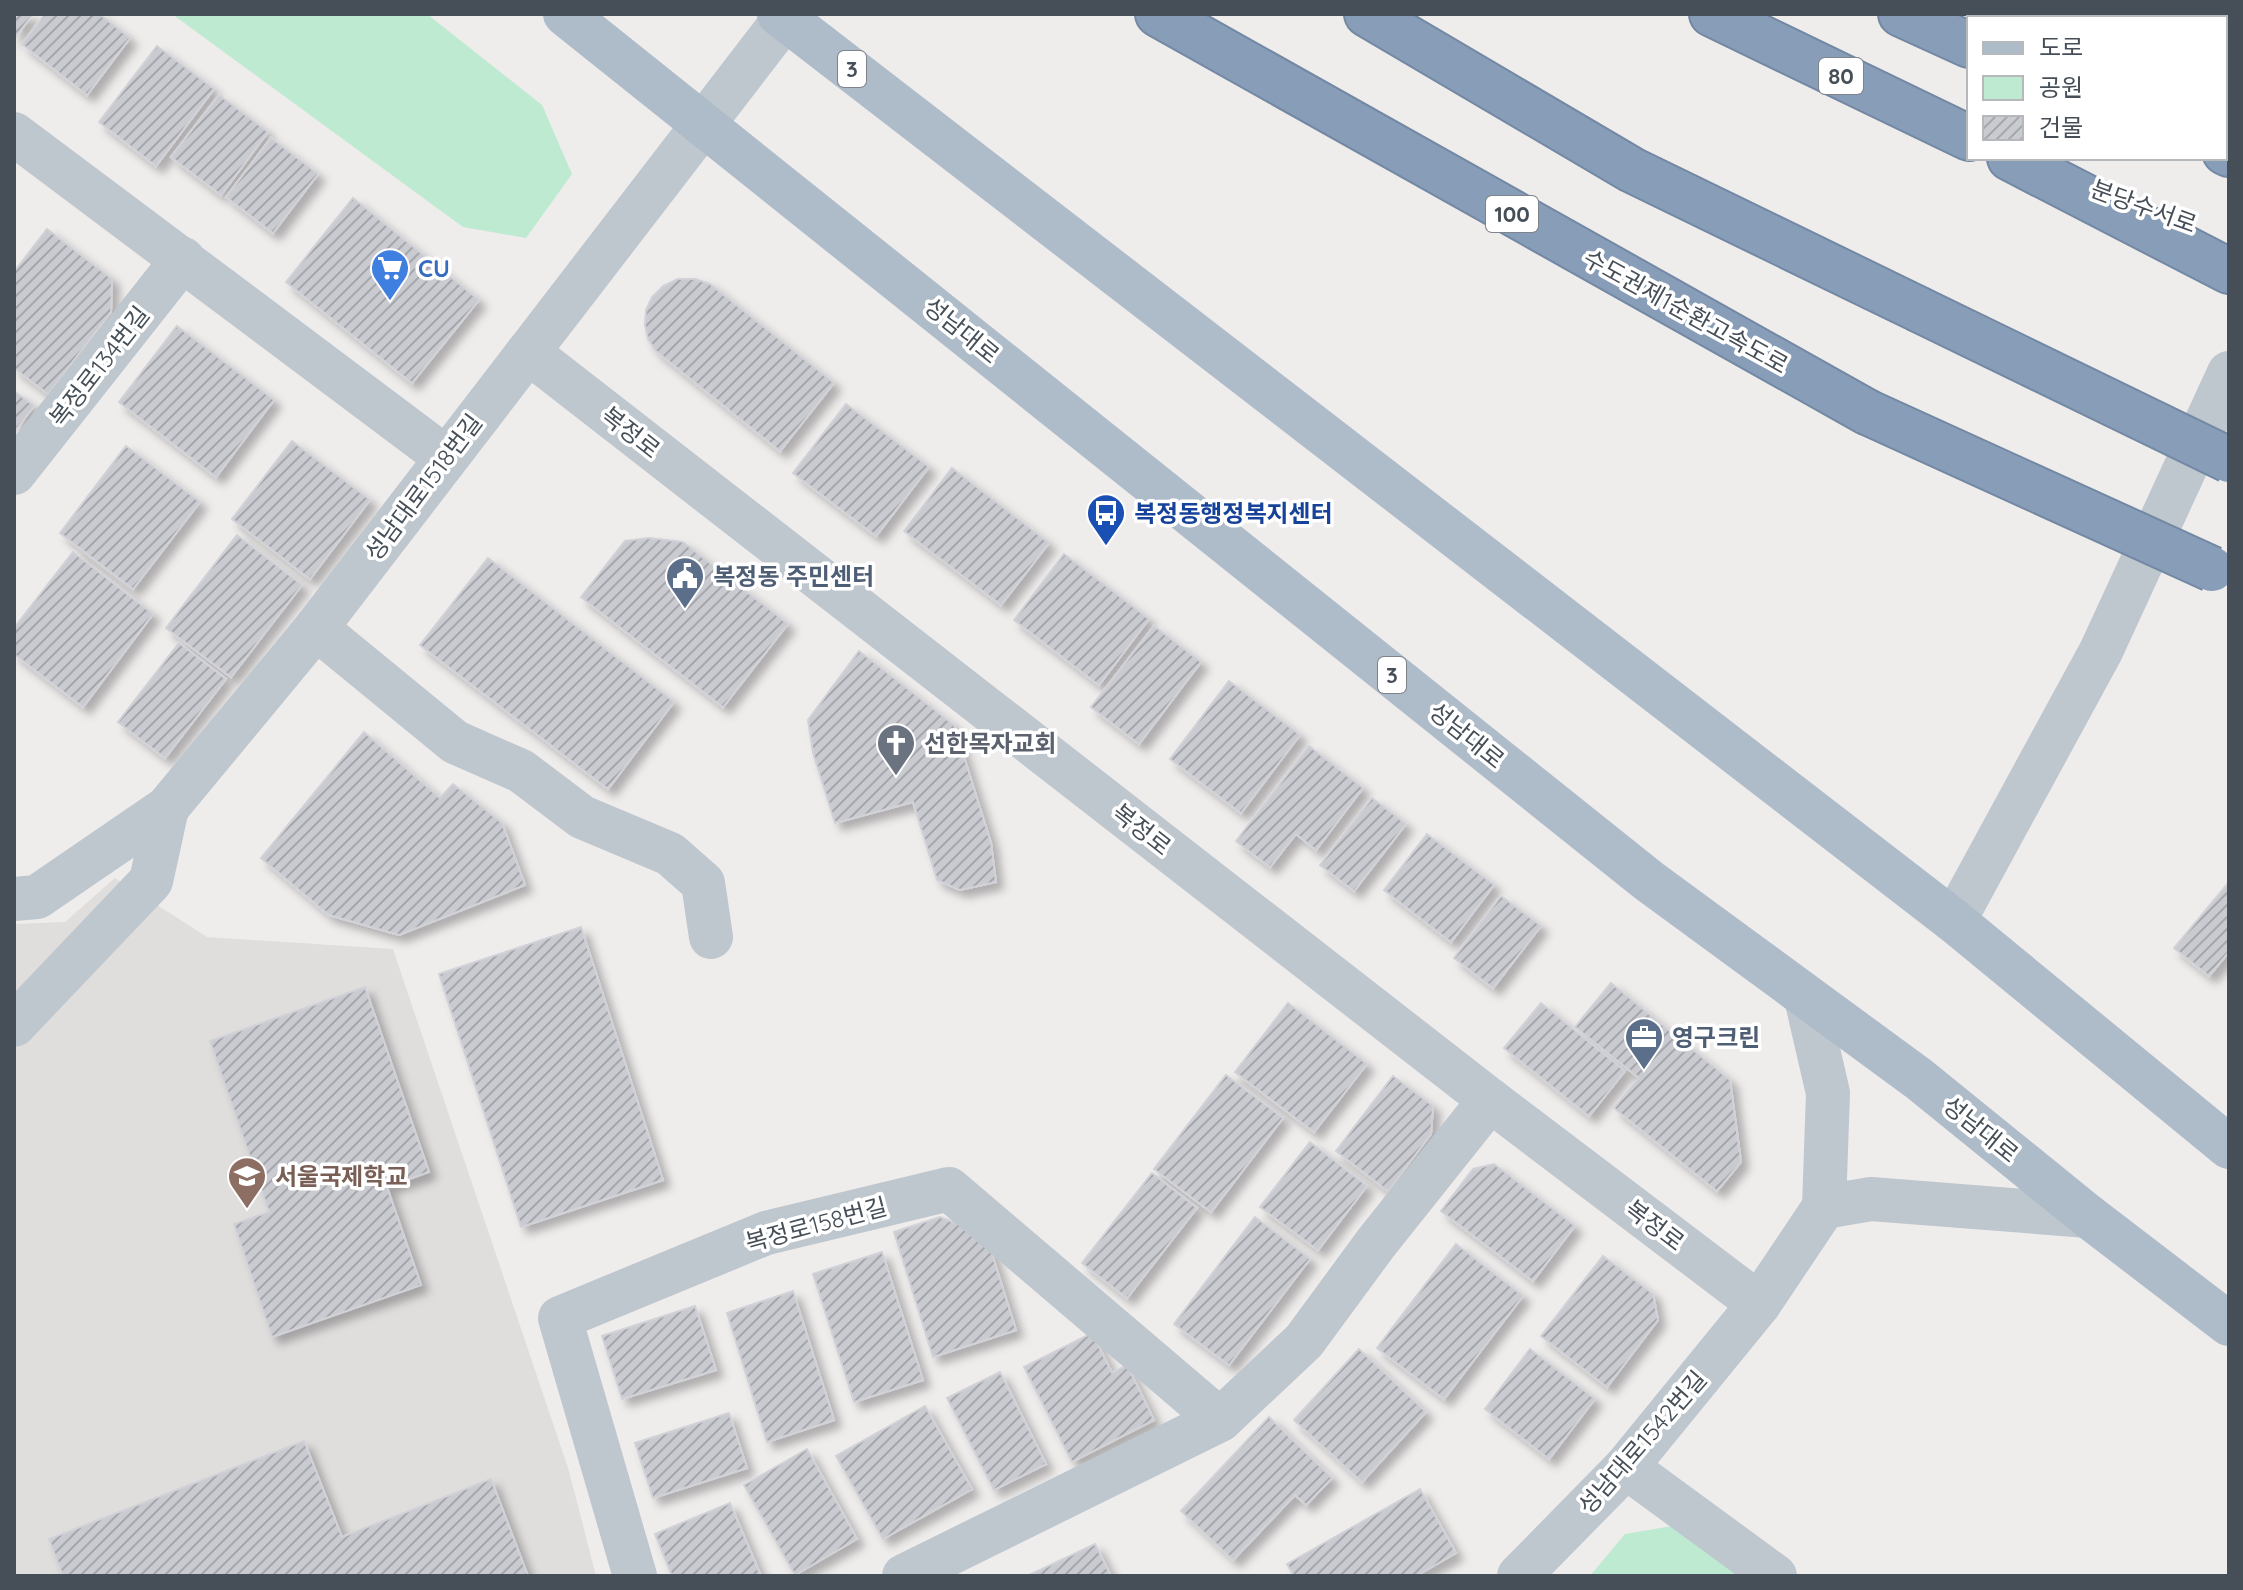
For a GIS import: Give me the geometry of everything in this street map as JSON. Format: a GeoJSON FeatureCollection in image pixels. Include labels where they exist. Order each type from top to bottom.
{"type":"FeatureCollection","features":[{"type":"Feature","properties":{"kind":"highway","name":"수도권제1순환고속도로"},"geometry":{"type":"LineString","coordinates":[[1158,14],[1867,412],[2220,573]]}},
{"type":"Feature","properties":{"kind":"highway"},"geometry":{"type":"LineString","coordinates":[[1367,14],[1632,170],[2229,460]]}},
{"type":"Feature","properties":{"kind":"highway","name":"80"},"geometry":{"type":"LineString","coordinates":[[1712,14],[1967,137]]}},
{"type":"Feature","properties":{"kind":"highway"},"geometry":{"type":"LineString","coordinates":[[1901,14],[1967,44]]}},
{"type":"Feature","properties":{"kind":"highway"},"geometry":{"type":"LineString","coordinates":[[2016,160],[2229,271]]}},
{"type":"Feature","properties":{"kind":"highway","name":"분당수서로"},"geometry":{"type":"LineString","coordinates":[[2017,160],[2229,238]]}},
{"type":"Feature","properties":{"kind":"main road","name":"성남대로"},"geometry":{"type":"LineString","coordinates":[[565,14],[1637,871],[1919,1079],[2088,1216],[2229,1324]]}},
{"type":"Feature","properties":{"kind":"main road","name":"3"},"geometry":{"type":"LineString","coordinates":[[782,16],[1954,921],[2229,1147]]}},
{"type":"Feature","properties":{"kind":"street","name":"성남대로1518번길"},"geometry":{"type":"LineString","coordinates":[[14,899],[37,897],[167,808],[316,628],[782,16]]}},
{"type":"Feature","properties":{"kind":"street"},"geometry":{"type":"LineString","coordinates":[[14,134],[445,457]]}},
{"type":"Feature","properties":{"kind":"street","name":"복정로134번길"},"geometry":{"type":"LineString","coordinates":[[14,473],[183,259]]}},
{"type":"Feature","properties":{"kind":"street","name":"복정로"},"geometry":{"type":"LineString","coordinates":[[528,352],[1490,1100],[1759,1304]]}},
{"type":"Feature","properties":{"kind":"street"},"geometry":{"type":"LineString","coordinates":[[1954,921],[2101,651],[2229,373]]}},
{"type":"Feature","properties":{"kind":"street"},"geometry":{"type":"LineString","coordinates":[[316,628],[455,742],[521,771],[582,817],[670,854],[703,883],[711,937]]}},
{"type":"Feature","properties":{"kind":"street"},"geometry":{"type":"LineString","coordinates":[[14,1025],[151,881],[167,808]]}},
{"type":"Feature","properties":{"kind":"street"},"geometry":{"type":"LineString","coordinates":[[1806,998],[1828,1093],[1824,1207],[1871,1199],[2088,1216]]}},
{"type":"Feature","properties":{"kind":"street"},"geometry":{"type":"LineString","coordinates":[[904,1576],[1220,1420],[1304,1341],[1376,1243],[1490,1100]]}},
{"type":"Feature","properties":{"kind":"street","name":"복정로158번길"},"geometry":{"type":"LineString","coordinates":[[635,1576],[560,1318],[766,1233],[949,1189],[1220,1420]]}},
{"type":"Feature","properties":{"kind":"street","name":"성남대로1542번길"},"geometry":{"type":"LineString","coordinates":[[1519,1576],[1626,1467],[1759,1304],[1824,1207]]}},
{"type":"Feature","properties":{"kind":"street"},"geometry":{"type":"LineString","coordinates":[[1626,1467],[1775,1576]]}},
{"type":"Feature","properties":{"kind":"shaded area","name":"서울국제학교"},"geometry":{"type":"Polygon","coordinates":[[[115,878],[207,937],[393,949],[569,1471],[596,1576],[14,1576],[14,924],[65,922],[115,878]]]}},
{"type":"Feature","properties":{"kind":"green space"},"geometry":{"type":"Polygon","coordinates":[[[172,14],[427,14],[542,105],[572,174],[526,238],[463,227],[172,14]]]}},
{"type":"Feature","properties":{"kind":"green space"},"geometry":{"type":"Polygon","coordinates":[[[1672,1526],[1744,1576],[1590,1576],[1625,1534],[1672,1526]]]}},
{"type":"Feature","properties":{"kind":"building"},"geometry":{"type":"Polygon","coordinates":[[[14,14],[33,14],[14,39],[14,14]]]}},
{"type":"Feature","properties":{"kind":"building"},"geometry":{"type":"Polygon","coordinates":[[[45,14],[99,14],[130,38],[87,95],[22,44],[45,14]]]}},
{"type":"Feature","properties":{"kind":"building"},"geometry":{"type":"Polygon","coordinates":[[[157,46],[214,89],[156,166],[99,122],[157,46]]]}},
{"type":"Feature","properties":{"kind":"building"},"geometry":{"type":"Polygon","coordinates":[[[219,95],[268,132],[221,195],[171,157],[219,95]]]}},
{"type":"Feature","properties":{"kind":"building"},"geometry":{"type":"Polygon","coordinates":[[[271,138],[318,174],[273,233],[226,197],[271,138]]]}},
{"type":"Feature","properties":{"kind":"building"},"geometry":{"type":"Polygon","coordinates":[[[353,198],[479,300],[412,383],[286,282],[353,198]]]}},
{"type":"Feature","properties":{"kind":"building"},"geometry":{"type":"Polygon","coordinates":[[[47,229],[112,279],[111,312],[48,394],[14,368],[14,272],[47,229]]]}},
{"type":"Feature","properties":{"kind":"building"},"geometry":{"type":"Polygon","coordinates":[[[678,279],[695,279],[710,284],[834,383],[780,451],[656,351],[648,339],[646,310],[652,297],[663,286],[678,279]]]}},
{"type":"Feature","properties":{"kind":"building"},"geometry":{"type":"Polygon","coordinates":[[[177,326],[274,400],[216,477],[119,402],[177,326]]]}},
{"type":"Feature","properties":{"kind":"building"},"geometry":{"type":"Polygon","coordinates":[[[14,391],[34,406],[14,432],[14,391]]]}},
{"type":"Feature","properties":{"kind":"building"},"geometry":{"type":"Polygon","coordinates":[[[846,404],[929,467],[876,536],[793,473],[846,404]]]}},
{"type":"Feature","properties":{"kind":"building"},"geometry":{"type":"Polygon","coordinates":[[[292,441],[370,500],[310,579],[232,519],[292,441]]]}},
{"type":"Feature","properties":{"kind":"building"},"geometry":{"type":"Polygon","coordinates":[[[126,446],[200,502],[133,589],[60,533],[126,446]]]}},
{"type":"Feature","properties":{"kind":"building"},"geometry":{"type":"Polygon","coordinates":[[[952,468],[1049,543],[1001,605],[904,531],[952,468]]]}},
{"type":"Feature","properties":{"kind":"building"},"geometry":{"type":"Polygon","coordinates":[[[237,535],[302,585],[231,677],[166,628],[237,535]]]}},
{"type":"Feature","properties":{"kind":"building","name":"복정동 주민센터"},"geometry":{"type":"Polygon","coordinates":[[[649,538],[683,542],[788,624],[723,707],[581,597],[625,541],[649,538]]]}},
{"type":"Feature","properties":{"kind":"building"},"geometry":{"type":"Polygon","coordinates":[[[73,552],[153,614],[83,707],[14,654],[14,628],[73,552]]]}},
{"type":"Feature","properties":{"kind":"building"},"geometry":{"type":"Polygon","coordinates":[[[1064,554],[1149,619],[1099,685],[1014,620],[1064,554]]]}},
{"type":"Feature","properties":{"kind":"building"},"geometry":{"type":"Polygon","coordinates":[[[488,558],[674,702],[608,789],[420,645],[488,558]]]}},
{"type":"Feature","properties":{"kind":"building"},"geometry":{"type":"Polygon","coordinates":[[[1154,626],[1201,662],[1139,744],[1091,707],[1154,626]]]}},
{"type":"Feature","properties":{"kind":"building"},"geometry":{"type":"Polygon","coordinates":[[[179,643],[226,679],[165,758],[118,722],[179,643]]]}},
{"type":"Feature","properties":{"kind":"building","name":"선한목자교회"},"geometry":{"type":"Polygon","coordinates":[[[859,651],[954,725],[991,843],[996,882],[960,890],[937,880],[913,802],[835,823],[813,753],[808,720],[859,651]]]}},
{"type":"Feature","properties":{"kind":"building"},"geometry":{"type":"Polygon","coordinates":[[[1229,681],[1300,735],[1241,813],[1170,759],[1229,681]]]}},
{"type":"Feature","properties":{"kind":"building"},"geometry":{"type":"Polygon","coordinates":[[[364,732],[440,798],[453,784],[502,823],[525,885],[399,935],[329,915],[261,858],[364,732]]]}},
{"type":"Feature","properties":{"kind":"building"},"geometry":{"type":"Polygon","coordinates":[[[1309,746],[1363,788],[1316,850],[1296,834],[1270,867],[1236,841],[1309,746]]]}},
{"type":"Feature","properties":{"kind":"building"},"geometry":{"type":"Polygon","coordinates":[[[1372,798],[1406,824],[1354,891],[1320,865],[1372,798]]]}},
{"type":"Feature","properties":{"kind":"building"},"geometry":{"type":"Polygon","coordinates":[[[1427,834],[1494,885],[1451,942],[1384,890],[1427,834]]]}},
{"type":"Feature","properties":{"kind":"building"},"geometry":{"type":"Polygon","coordinates":[[[2229,882],[2229,952],[2209,976],[2174,948],[2229,882]]]}},
{"type":"Feature","properties":{"kind":"building"},"geometry":{"type":"Polygon","coordinates":[[[1501,896],[1541,926],[1493,988],[1454,958],[1501,896]]]}},
{"type":"Feature","properties":{"kind":"building"},"geometry":{"type":"Polygon","coordinates":[[[581,927],[663,1180],[521,1227],[439,974],[581,927]]]}},
{"type":"Feature","properties":{"kind":"building"},"geometry":{"type":"Polygon","coordinates":[[[1611,983],[1730,1080],[1741,1162],[1717,1191],[1614,1108],[1639,1078],[1575,1027],[1611,983]]]}},
{"type":"Feature","properties":{"kind":"building"},"geometry":{"type":"Polygon","coordinates":[[[365,987],[429,1172],[387,1187],[421,1285],[272,1337],[234,1224],[269,1212],[210,1041],[365,987]]]}},
{"type":"Feature","properties":{"kind":"building"},"geometry":{"type":"Polygon","coordinates":[[[1288,1003],[1367,1064],[1314,1132],[1235,1072],[1288,1003]]]}},
{"type":"Feature","properties":{"kind":"building"},"geometry":{"type":"Polygon","coordinates":[[[1541,1003],[1625,1071],[1589,1116],[1504,1048],[1541,1003]]]}},
{"type":"Feature","properties":{"kind":"building"},"geometry":{"type":"Polygon","coordinates":[[[1226,1075],[1283,1118],[1211,1212],[1154,1169],[1226,1075]]]}},
{"type":"Feature","properties":{"kind":"building"},"geometry":{"type":"Polygon","coordinates":[[[1393,1076],[1433,1106],[1431,1134],[1388,1191],[1336,1151],[1393,1076]]]}},
{"type":"Feature","properties":{"kind":"building"},"geometry":{"type":"Polygon","coordinates":[[[1310,1142],[1367,1186],[1318,1250],[1260,1207],[1310,1142]]]}},
{"type":"Feature","properties":{"kind":"building"},"geometry":{"type":"Polygon","coordinates":[[[1494,1164],[1575,1226],[1533,1281],[1441,1211],[1473,1169],[1494,1164]]]}},
{"type":"Feature","properties":{"kind":"building"},"geometry":{"type":"Polygon","coordinates":[[[1152,1173],[1197,1208],[1127,1298],[1082,1263],[1152,1173]]]}},
{"type":"Feature","properties":{"kind":"building"},"geometry":{"type":"Polygon","coordinates":[[[940,1217],[986,1235],[1016,1330],[933,1357],[894,1232],[940,1217]]]}},
{"type":"Feature","properties":{"kind":"building"},"geometry":{"type":"Polygon","coordinates":[[[1255,1217],[1310,1259],[1229,1365],[1174,1324],[1255,1217]]]}},
{"type":"Feature","properties":{"kind":"building"},"geometry":{"type":"Polygon","coordinates":[[[1456,1244],[1523,1296],[1444,1399],[1377,1348],[1456,1244]]]}},
{"type":"Feature","properties":{"kind":"building"},"geometry":{"type":"Polygon","coordinates":[[[882,1252],[923,1380],[854,1402],[813,1274],[882,1252]]]}},
{"type":"Feature","properties":{"kind":"building"},"geometry":{"type":"Polygon","coordinates":[[[1603,1256],[1653,1294],[1658,1320],[1607,1387],[1541,1336],[1603,1256]]]}},
{"type":"Feature","properties":{"kind":"building"},"geometry":{"type":"Polygon","coordinates":[[[793,1291],[834,1420],[767,1442],[727,1313],[793,1291]]]}},
{"type":"Feature","properties":{"kind":"building"},"geometry":{"type":"Polygon","coordinates":[[[695,1306],[716,1370],[622,1399],[602,1336],[695,1306]]]}},
{"type":"Feature","properties":{"kind":"building"},"geometry":{"type":"Polygon","coordinates":[[[1092,1333],[1112,1373],[1127,1365],[1154,1420],[1072,1462],[1024,1367],[1092,1333]]]}},
{"type":"Feature","properties":{"kind":"building"},"geometry":{"type":"Polygon","coordinates":[[[1359,1349],[1426,1412],[1362,1482],[1294,1420],[1359,1349]]]}},
{"type":"Feature","properties":{"kind":"building"},"geometry":{"type":"Polygon","coordinates":[[[1530,1349],[1595,1399],[1549,1459],[1485,1409],[1530,1349]]]}},
{"type":"Feature","properties":{"kind":"building"},"geometry":{"type":"Polygon","coordinates":[[[1000,1372],[1046,1464],[994,1490],[947,1398],[1000,1372]]]}},
{"type":"Feature","properties":{"kind":"building"},"geometry":{"type":"Polygon","coordinates":[[[925,1406],[972,1489],[883,1539],[836,1456],[925,1406]]]}},
{"type":"Feature","properties":{"kind":"building"},"geometry":{"type":"Polygon","coordinates":[[[729,1413],[747,1468],[653,1498],[635,1443],[729,1413]]]}},
{"type":"Feature","properties":{"kind":"building"},"geometry":{"type":"Polygon","coordinates":[[[1269,1417],[1332,1478],[1306,1505],[1295,1495],[1233,1560],[1181,1511],[1269,1417]]]}},
{"type":"Feature","properties":{"kind":"building"},"geometry":{"type":"Polygon","coordinates":[[[304,1441],[342,1537],[491,1479],[528,1576],[63,1576],[49,1539],[304,1441]]]}},
{"type":"Feature","properties":{"kind":"building"},"geometry":{"type":"Polygon","coordinates":[[[807,1449],[857,1539],[795,1575],[744,1485],[807,1449]]]}},
{"type":"Feature","properties":{"kind":"building"},"geometry":{"type":"Polygon","coordinates":[[[1420,1489],[1456,1553],[1416,1576],[1294,1576],[1287,1564],[1420,1489]]]}},
{"type":"Feature","properties":{"kind":"building"},"geometry":{"type":"Polygon","coordinates":[[[730,1503],[761,1576],[672,1576],[655,1534],[730,1503]]]}},
{"type":"Feature","properties":{"kind":"building"},"geometry":{"type":"Polygon","coordinates":[[[1095,1544],[1111,1576],[1027,1576],[1095,1544]]]}},
{"type":"Feature","properties":{"kind":"place","name":"CU"},"geometry":{"type":"Point","coordinates":[390,302]}},
{"type":"Feature","properties":{"kind":"place","name":"복정동행정복지센터"},"geometry":{"type":"Point","coordinates":[1106,547]}},
{"type":"Feature","properties":{"kind":"place","name":"복정동 주민센터"},"geometry":{"type":"Point","coordinates":[685,610]}},
{"type":"Feature","properties":{"kind":"place","name":"선한목자교회"},"geometry":{"type":"Point","coordinates":[896,777]}},
{"type":"Feature","properties":{"kind":"place","name":"영구크린"},"geometry":{"type":"Point","coordinates":[1644,1071]}},
{"type":"Feature","properties":{"kind":"place","name":"서울국제학교"},"geometry":{"type":"Point","coordinates":[247,1210]}}]}
